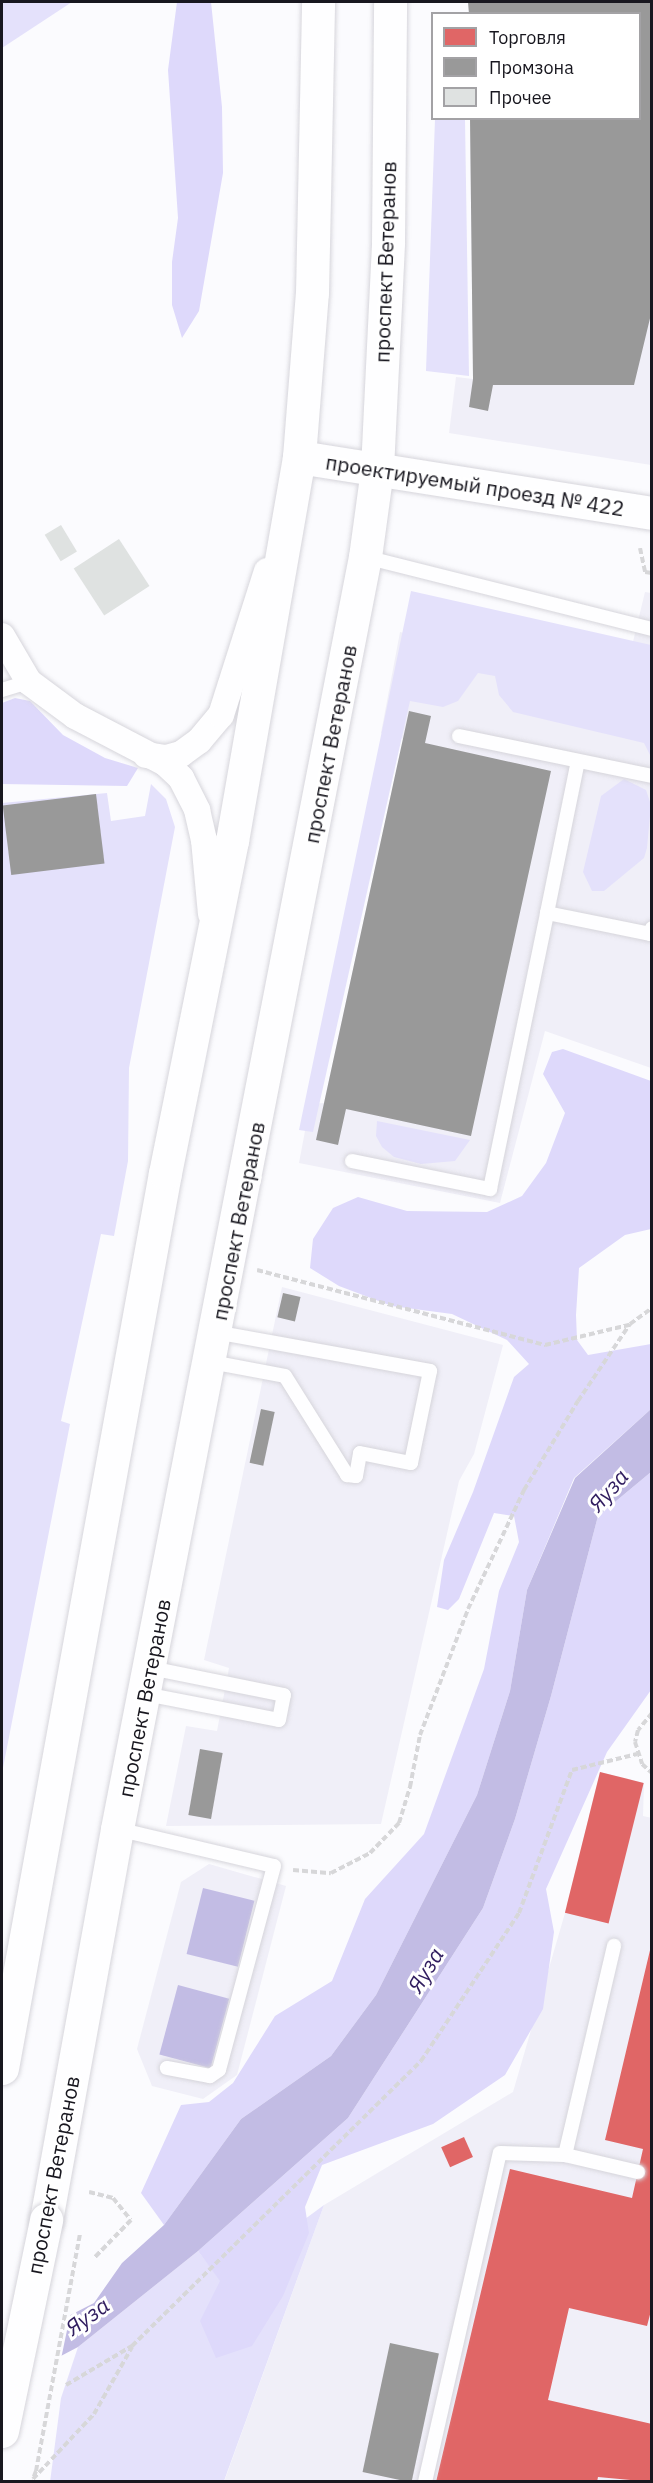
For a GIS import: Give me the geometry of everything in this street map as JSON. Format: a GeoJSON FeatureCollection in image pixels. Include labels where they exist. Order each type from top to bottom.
{"type":"FeatureCollection","features":[{"type":"Feature","properties":{"kind":"main road"},"geometry":{"type":"LineString","coordinates":[[2,2068],[76,1647],[212,933],[297,470],[312,293],[318,2]]}},
{"type":"Feature","properties":{"kind":"main road","name":"проспект Ветеранов"},"geometry":{"type":"LineString","coordinates":[[2,2431],[46,2220],[117,1829],[213,1347],[365,556],[377,469],[388,242],[390,2]]}},
{"type":"Feature","properties":{"kind":"main road","name":"проектируемый проезд № 422"},"geometry":{"type":"LineString","coordinates":[[297,470],[377,469],[651,513]]}},
{"type":"Feature","properties":{"kind":"street"},"geometry":{"type":"LineString","coordinates":[[146,755],[166,758],[181,754],[199,741],[221,715],[297,470]]}},
{"type":"Feature","properties":{"kind":"street"},"geometry":{"type":"LineString","coordinates":[[2,636],[29,682],[75,716],[165,763],[181,777],[197,810],[204,840],[212,933]]}},
{"type":"Feature","properties":{"kind":"lane"},"geometry":{"type":"LineString","coordinates":[[365,556],[571,612],[651,629]]}},
{"type":"Feature","properties":{"kind":"lane"},"geometry":{"type":"LineString","coordinates":[[2,690],[29,682]]}},
{"type":"Feature","properties":{"kind":"lane"},"geometry":{"type":"LineString","coordinates":[[459,736],[651,776]]}},
{"type":"Feature","properties":{"kind":"lane"},"geometry":{"type":"LineString","coordinates":[[352,1161],[490,1189],[578,761]]}},
{"type":"Feature","properties":{"kind":"lane"},"geometry":{"type":"LineString","coordinates":[[547,913],[651,932]]}},
{"type":"Feature","properties":{"kind":"lane"},"geometry":{"type":"LineString","coordinates":[[213,1347],[430,1371],[411,1463],[360,1453],[356,1476],[348,1475],[285,1376],[213,1347]]}},
{"type":"Feature","properties":{"kind":"lane"},"geometry":{"type":"LineString","coordinates":[[147,1681],[284,1695],[279,1720],[147,1681]]}},
{"type":"Feature","properties":{"kind":"lane"},"geometry":{"type":"LineString","coordinates":[[117,1829],[274,1866],[219,2070],[210,2076],[167,2068]]}},
{"type":"Feature","properties":{"kind":"lane"},"geometry":{"type":"LineString","coordinates":[[565,2155],[614,1946]]}},
{"type":"Feature","properties":{"kind":"lane"},"geometry":{"type":"LineString","coordinates":[[425,2481],[500,2152],[565,2155],[638,2172]]}},
{"type":"Feature","properties":{"kind":"path"},"geometry":{"type":"LineString","coordinates":[[640,548],[645,572],[651,573]]}},
{"type":"Feature","properties":{"kind":"path"},"geometry":{"type":"LineString","coordinates":[[258,1270],[545,1345],[630,1324]]}},
{"type":"Feature","properties":{"kind":"path"},"geometry":{"type":"LineString","coordinates":[[274,1866],[331,1873],[370,1853],[399,1823],[410,1787],[420,1735],[468,1609],[524,1490],[578,1401],[630,1324],[651,1308]]}},
{"type":"Feature","properties":{"kind":"path"},"geometry":{"type":"LineString","coordinates":[[651,1713],[638,1730],[637,1754],[651,1773]]}},
{"type":"Feature","properties":{"kind":"path"},"geometry":{"type":"LineString","coordinates":[[66,2385],[132,2346],[421,2061],[519,1913],[572,1770],[637,1754]]}},
{"type":"Feature","properties":{"kind":"path"},"geometry":{"type":"LineString","coordinates":[[89,2192],[113,2198],[131,2220],[94,2258]]}},
{"type":"Feature","properties":{"kind":"path"},"geometry":{"type":"LineString","coordinates":[[80,2233],[33,2479],[94,2414],[132,2346]]}},
{"type":"Feature","properties":{"kind":"shaded area"},"geometry":{"type":"Polygon","coordinates":[[[2,2],[72,2],[2,48],[2,2]]]}},
{"type":"Feature","properties":{"kind":"shaded area"},"geometry":{"type":"Polygon","coordinates":[[[177,2],[211,2],[222,107],[223,173],[199,311],[182,338],[172,305],[172,262],[178,218],[168,70],[177,2]]]}},
{"type":"Feature","properties":{"kind":"shaded area"},"geometry":{"type":"Polygon","coordinates":[[[468,2],[651,2],[651,465],[449,433],[456,377],[473,379],[470,120],[641,120],[641,12],[469,12],[468,2]]]}},
{"type":"Feature","properties":{"kind":"shaded area"},"geometry":{"type":"Polygon","coordinates":[[[435,120],[465,120],[469,376],[426,371],[435,120]]]}},
{"type":"Feature","properties":{"kind":"shaded area"},"geometry":{"type":"Polygon","coordinates":[[[411,591],[651,645],[651,757],[644,743],[513,712],[499,695],[495,676],[478,673],[458,701],[443,707],[410,701],[313,1132],[299,1130],[411,591]]]}},
{"type":"Feature","properties":{"kind":"shaded area"},"geometry":{"type":"Polygon","coordinates":[[[645,592],[651,593],[651,1068],[545,1031],[500,1203],[299,1163],[310,1104],[324,1103],[403,739],[381,733],[400,632],[623,683],[645,592]]]}},
{"type":"Feature","properties":{"kind":"shaded area"},"geometry":{"type":"Polygon","coordinates":[[[15,698],[30,701],[63,735],[105,758],[138,768],[127,786],[2,784],[2,703],[15,698]]]}},
{"type":"Feature","properties":{"kind":"shaded area"},"geometry":{"type":"Polygon","coordinates":[[[624,779],[646,790],[651,805],[647,848],[644,858],[604,891],[592,891],[583,872],[601,796],[624,779]]]}},
{"type":"Feature","properties":{"kind":"shaded area"},"geometry":{"type":"Polygon","coordinates":[[[151,784],[166,799],[175,827],[129,1068],[128,1161],[114,1236],[101,1234],[61,1421],[70,1424],[2,1773],[2,803],[107,793],[111,821],[145,816],[151,784]]]}},
{"type":"Feature","properties":{"kind":"shaded area"},"geometry":{"type":"Polygon","coordinates":[[[563,1049],[651,1081],[651,1229],[625,1235],[579,1268],[576,1315],[577,1340],[588,1355],[651,1344],[651,1409],[574,1478],[527,1590],[510,1691],[477,1795],[376,1995],[331,2056],[241,2119],[164,2225],[141,2193],[181,2105],[209,2102],[233,2083],[275,2016],[332,1981],[365,1899],[424,1834],[484,1669],[499,1591],[519,1542],[514,1516],[494,1513],[459,1599],[448,1610],[437,1607],[444,1560],[473,1492],[514,1377],[529,1364],[507,1340],[452,1314],[392,1306],[339,1286],[310,1268],[313,1239],[333,1208],[358,1197],[407,1211],[487,1212],[522,1196],[546,1163],[565,1113],[543,1074],[552,1052],[563,1049]]]}},
{"type":"Feature","properties":{"kind":"shaded area"},"geometry":{"type":"Polygon","coordinates":[[[377,1121],[470,1140],[455,1161],[421,1164],[394,1157],[382,1147],[376,1136],[377,1121]]]}},
{"type":"Feature","properties":{"kind":"shaded area"},"geometry":{"type":"Polygon","coordinates":[[[282,1287],[503,1345],[474,1454],[459,1481],[381,1824],[166,1826],[186,1726],[217,1731],[229,1668],[204,1660],[282,1287]]]}},
{"type":"Feature","properties":{"kind":"shaded area"},"geometry":{"type":"Polygon","coordinates":[[[651,1472],[651,1690],[607,1752],[546,1889],[554,1932],[543,2009],[505,2075],[433,2124],[322,2165],[305,2207],[309,2233],[283,2296],[252,2346],[216,2358],[200,2321],[220,2281],[198,2251],[348,2118],[483,1908],[515,1819],[551,1696],[598,1516],[651,1472]]]}},
{"type":"Feature","properties":{"kind":"shaded area"},"geometry":{"type":"Polygon","coordinates":[[[600,1772],[644,1783],[643,1816],[652,1818],[651,2481],[224,2482],[324,2205],[513,2092],[565,1913],[600,1772]]]}},
{"type":"Feature","properties":{"kind":"shaded area"},"geometry":{"type":"Polygon","coordinates":[[[209,1864],[286,1886],[237,2075],[203,2099],[152,2086],[137,2049],[181,1882],[209,1864]]]}},
{"type":"Feature","properties":{"kind":"shaded area"},"geometry":{"type":"Polygon","coordinates":[[[324,2205],[224,2481],[50,2482],[61,2398],[78,2347],[198,2251],[221,2281],[324,2205]]]}},
{"type":"Feature","properties":{"kind":"water","name":"Яуза"},"geometry":{"type":"Polygon","coordinates":[[[651,1409],[651,1472],[598,1516],[551,1696],[515,1819],[483,1908],[348,2118],[198,2251],[78,2347],[2,2387],[2,2350],[94,2303],[122,2263],[164,2225],[241,2119],[331,2056],[376,1995],[477,1795],[510,1691],[527,1590],[575,1478],[651,1409]]]}},
{"type":"Feature","properties":{"kind":"water"},"geometry":{"type":"Polygon","coordinates":[[[203,1888],[254,1901],[238,1967],[187,1954],[203,1888]]]}},
{"type":"Feature","properties":{"kind":"water"},"geometry":{"type":"Polygon","coordinates":[[[178,1985],[229,1999],[211,2068],[159,2055],[178,1985]]]}},
{"type":"Feature","properties":{"kind":"pier"},"geometry":{"type":"Polygon","coordinates":[[[71,2311],[61,2359],[2,2390],[2,2347],[71,2311]]]}},
{"type":"Feature","properties":{"kind":"building: Торговля"},"geometry":{"type":"Polygon","coordinates":[[[600,1772],[644,1783],[609,1924],[565,1913],[600,1772]]]}},
{"type":"Feature","properties":{"kind":"building: Торговля"},"geometry":{"type":"Polygon","coordinates":[[[651,1946],[652,2307],[647,2326],[569,2308],[548,2400],[652,2424],[652,2482],[598,2477],[597,2482],[436,2482],[510,2169],[632,2198],[643,2149],[605,2140],[651,1946]]]}},
{"type":"Feature","properties":{"kind":"building: Торговля"},"geometry":{"type":"Polygon","coordinates":[[[464,2137],[473,2157],[450,2167],[441,2147],[464,2137]]]}},
{"type":"Feature","properties":{"kind":"building: Промзона"},"geometry":{"type":"Polygon","coordinates":[[[468,2],[652,2],[652,310],[634,385],[493,385],[488,411],[469,407],[473,379],[470,120],[641,120],[641,12],[469,12],[468,2]]]}},
{"type":"Feature","properties":{"kind":"building: Промзона"},"geometry":{"type":"Polygon","coordinates":[[[409,711],[431,716],[425,743],[551,771],[471,1136],[346,1109],[338,1145],[316,1140],[409,711]]]}},
{"type":"Feature","properties":{"kind":"building: Промзона"},"geometry":{"type":"Polygon","coordinates":[[[96,794],[105,863],[11,875],[3,805],[96,794]]]}},
{"type":"Feature","properties":{"kind":"building: Промзона"},"geometry":{"type":"Polygon","coordinates":[[[283,1293],[301,1297],[295,1321],[277,1317],[283,1293]]]}},
{"type":"Feature","properties":{"kind":"building: Промзона"},"geometry":{"type":"Polygon","coordinates":[[[261,1409],[275,1412],[263,1466],[250,1463],[261,1409]]]}},
{"type":"Feature","properties":{"kind":"building: Промзона"},"geometry":{"type":"Polygon","coordinates":[[[200,1749],[223,1753],[211,1819],[188,1815],[200,1749]]]}},
{"type":"Feature","properties":{"kind":"building: Промзона"},"geometry":{"type":"Polygon","coordinates":[[[390,2343],[439,2353],[412,2482],[363,2472],[390,2343]]]}},
{"type":"Feature","properties":{"kind":"building: Прочее"},"geometry":{"type":"Polygon","coordinates":[[[61,525],[77,552],[61,561],[45,535],[61,525]]]}},
{"type":"Feature","properties":{"kind":"building: Прочее"},"geometry":{"type":"Polygon","coordinates":[[[119,539],[149,586],[104,615],[74,568],[119,539]]]}}]}
